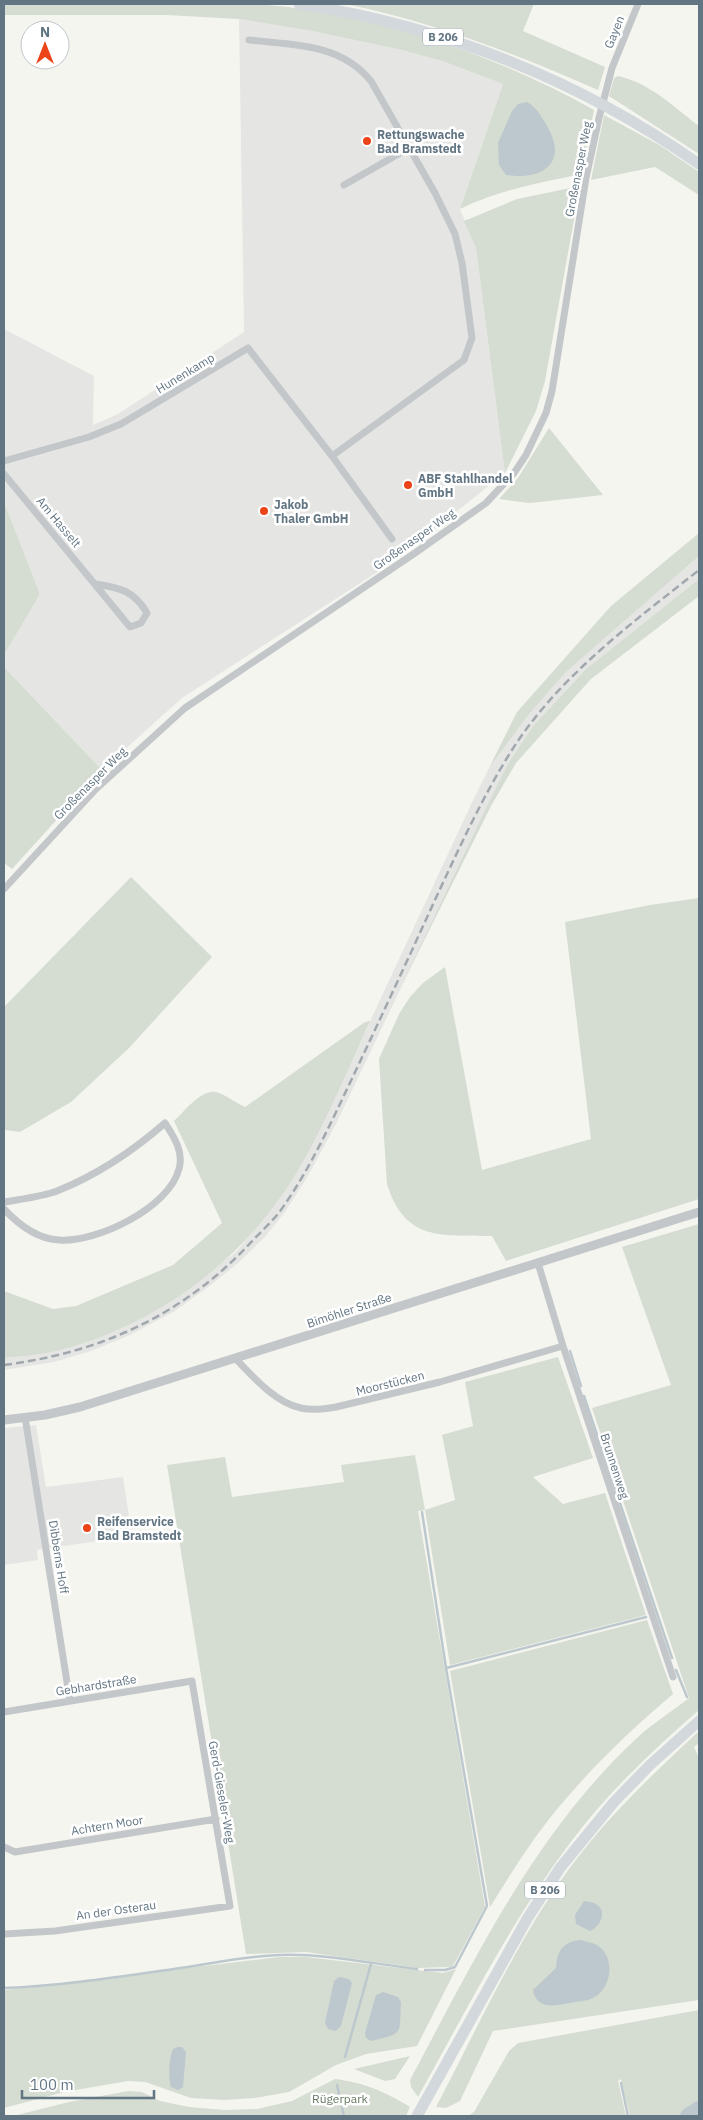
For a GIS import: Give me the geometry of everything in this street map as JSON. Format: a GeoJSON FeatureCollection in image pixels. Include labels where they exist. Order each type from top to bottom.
{"type":"FeatureCollection","features":[{"type":"Feature","properties":{"kind":"main road","name":"B 206"},"geometry":{"type":"LineString","coordinates":[[299,4],[372,18],[434,34],[499,57],[580,93],[619,113],[699,164]]}},
{"type":"Feature","properties":{"kind":"main road","name":"B 206"},"geometry":{"type":"LineString","coordinates":[[417,2116],[523,1926],[560,1868],[614,1802],[650,1765],[699,1721]]}},
{"type":"Feature","properties":{"kind":"street","name":"Gayen"},"geometry":{"type":"LineString","coordinates":[[612,68],[638,4]]}},
{"type":"Feature","properties":{"kind":"street"},"geometry":{"type":"LineString","coordinates":[[249,40],[317,48],[346,58],[363,72],[435,193],[455,234],[462,264],[472,338],[464,360],[332,456]]}},
{"type":"Feature","properties":{"kind":"street","name":"Großenasper Weg"},"geometry":{"type":"LineString","coordinates":[[4,888],[96,789],[185,708],[486,503],[514,473],[537,434],[546,413],[552,391],[586,178],[612,68]]}},
{"type":"Feature","properties":{"kind":"street"},"geometry":{"type":"LineString","coordinates":[[344,185],[408,148]]}},
{"type":"Feature","properties":{"kind":"street","name":"Hunenkamp"},"geometry":{"type":"LineString","coordinates":[[4,461],[89,437],[121,424],[248,348],[332,456],[392,539]]}},
{"type":"Feature","properties":{"kind":"street","name":"Am Hasselt"},"geometry":{"type":"LineString","coordinates":[[4,474],[130,627],[141,623],[147,613],[140,601],[123,590],[96,584]]}},
{"type":"Feature","properties":{"kind":"street"},"geometry":{"type":"LineString","coordinates":[[4,1202],[56,1191],[102,1170],[165,1123],[175,1139],[180,1154],[179,1170],[169,1188],[152,1205],[131,1220],[109,1231],[81,1239],[58,1240],[36,1234],[18,1224],[4,1209]]}},
{"type":"Feature","properties":{"kind":"street","name":"Bimöhler Straße"},"geometry":{"type":"LineString","coordinates":[[4,1420],[80,1407],[699,1212]]}},
{"type":"Feature","properties":{"kind":"street","name":"Brunnenweg"},"geometry":{"type":"LineString","coordinates":[[538,1263],[563,1346],[673,1677]]}},
{"type":"Feature","properties":{"kind":"street","name":"Moorstücken"},"geometry":{"type":"LineString","coordinates":[[236,1359],[282,1400],[300,1408],[319,1410],[336,1408],[440,1382],[563,1346]]}},
{"type":"Feature","properties":{"kind":"street","name":"Dibberns Hoff"},"geometry":{"type":"LineString","coordinates":[[26,1417],[70,1701]]}},
{"type":"Feature","properties":{"kind":"street","name":"Gebhardstraße"},"geometry":{"type":"LineString","coordinates":[[4,1712],[192,1681]]}},
{"type":"Feature","properties":{"kind":"street","name":"Gerd-Gieseler-Weg"},"geometry":{"type":"LineString","coordinates":[[192,1681],[230,1906]]}},
{"type":"Feature","properties":{"kind":"street","name":"Achtern Moor"},"geometry":{"type":"LineString","coordinates":[[4,1847],[15,1852],[216,1819]]}},
{"type":"Feature","properties":{"kind":"street","name":"An der Osterau"},"geometry":{"type":"LineString","coordinates":[[4,1934],[55,1931],[230,1906]]}},
{"type":"Feature","properties":{"kind":"shaded area"},"geometry":{"type":"Polygon","coordinates":[[[239,19],[312,31],[402,50],[442,61],[503,84],[460,209],[476,248],[505,473],[393,562],[182,698],[102,770],[4,667],[4,655],[40,594],[4,502],[4,329],[94,376],[93,425],[118,414],[244,332],[239,19]]]}},
{"type":"Feature","properties":{"kind":"shaded area"},"geometry":{"type":"Polygon","coordinates":[[[527,102],[538,112],[553,139],[555,150],[553,159],[548,167],[541,172],[531,175],[506,175],[499,165],[498,143],[512,111],[518,104],[527,102]]]}},
{"type":"Feature","properties":{"kind":"shaded area"},"geometry":{"type":"Polygon","coordinates":[[[699,556],[699,579],[586,669],[533,726],[509,762],[336,1124],[308,1176],[285,1212],[265,1237],[211,1285],[175,1311],[130,1335],[91,1351],[54,1362],[4,1370],[4,1358],[52,1352],[87,1342],[127,1326],[170,1302],[236,1252],[277,1203],[300,1167],[325,1118],[489,768],[530,713],[566,672],[699,556]]]}},
{"type":"Feature","properties":{"kind":"shaded area"},"geometry":{"type":"Polygon","coordinates":[[[36,1425],[46,1487],[123,1477],[132,1536],[37,1550],[38,1560],[4,1565],[4,1428],[36,1425]]]}},
{"type":"Feature","properties":{"kind":"shaded area"},"geometry":{"type":"Polygon","coordinates":[[[584,1901],[596,1904],[602,1911],[599,1923],[590,1931],[576,1924],[575,1915],[584,1901]]]}},
{"type":"Feature","properties":{"kind":"shaded area"},"geometry":{"type":"Polygon","coordinates":[[[580,1940],[595,1944],[606,1955],[609,1971],[605,1987],[593,1998],[586,2000],[555,2005],[539,2002],[533,1990],[556,1968],[559,1953],[562,1949],[569,1943],[580,1940]]]}},
{"type":"Feature","properties":{"kind":"shaded area"},"geometry":{"type":"Polygon","coordinates":[[[339,1977],[349,1979],[352,1983],[341,2026],[336,2031],[328,2029],[325,2023],[334,1981],[339,1977]]]}},
{"type":"Feature","properties":{"kind":"shaded area"},"geometry":{"type":"Polygon","coordinates":[[[383,1992],[398,1997],[401,2002],[400,2027],[395,2034],[371,2041],[366,2038],[365,2033],[376,1995],[383,1992]]]}},
{"type":"Feature","properties":{"kind":"shaded area"},"geometry":{"type":"Polygon","coordinates":[[[182,2047],[186,2052],[183,2087],[178,2090],[171,2087],[169,2073],[173,2049],[182,2047]]]}},
{"type":"Feature","properties":{"kind":"green space"},"geometry":{"type":"Polygon","coordinates":[[[4,4],[253,4],[297,8],[385,26],[473,54],[515,71],[594,110],[581,174],[504,192],[460,209],[503,84],[442,61],[402,50],[312,31],[239,19],[167,15],[4,15],[4,4]]]}},
{"type":"Feature","properties":{"kind":"green space"},"geometry":{"type":"Polygon","coordinates":[[[345,4],[534,4],[523,31],[605,67],[598,90],[474,40],[411,20],[345,4]]]}},
{"type":"Feature","properties":{"kind":"green space"},"geometry":{"type":"Polygon","coordinates":[[[618,76],[630,79],[651,90],[699,126],[699,154],[609,96],[614,78],[618,76]]]}},
{"type":"Feature","properties":{"kind":"green space"},"geometry":{"type":"Polygon","coordinates":[[[604,115],[661,146],[699,172],[699,195],[655,167],[591,180],[604,115]]]}},
{"type":"Feature","properties":{"kind":"green space"},"geometry":{"type":"Polygon","coordinates":[[[580,186],[545,381],[536,411],[505,473],[476,248],[464,221],[517,199],[580,186]]]}},
{"type":"Feature","properties":{"kind":"green space"},"geometry":{"type":"Polygon","coordinates":[[[549,428],[603,495],[530,503],[499,499],[518,478],[549,428]]]}},
{"type":"Feature","properties":{"kind":"green space"},"geometry":{"type":"Polygon","coordinates":[[[4,502],[40,594],[4,655],[4,502]]]}},
{"type":"Feature","properties":{"kind":"green space"},"geometry":{"type":"Polygon","coordinates":[[[699,533],[699,556],[566,672],[530,713],[489,768],[517,712],[611,606],[699,533]]]}},
{"type":"Feature","properties":{"kind":"green space"},"geometry":{"type":"Polygon","coordinates":[[[699,579],[699,596],[591,679],[516,763],[491,806],[400,989],[509,762],[533,726],[586,669],[699,579]]]}},
{"type":"Feature","properties":{"kind":"green space"},"geometry":{"type":"Polygon","coordinates":[[[4,667],[102,770],[12,869],[4,863],[4,667]]]}},
{"type":"Feature","properties":{"kind":"green space"},"geometry":{"type":"Polygon","coordinates":[[[131,877],[212,957],[129,1048],[71,1102],[20,1132],[5,1130],[4,1007],[131,877]]]}},
{"type":"Feature","properties":{"kind":"green space"},"geometry":{"type":"Polygon","coordinates":[[[699,898],[699,1199],[506,1261],[492,1236],[457,1236],[428,1231],[415,1226],[404,1216],[395,1203],[387,1184],[379,1059],[399,1014],[410,997],[423,983],[445,967],[482,1170],[591,1139],[565,922],[650,905],[699,898]]]}},
{"type":"Feature","properties":{"kind":"green space"},"geometry":{"type":"Polygon","coordinates":[[[370,1021],[328,1113],[300,1167],[279,1200],[254,1231],[226,1259],[195,1285],[162,1307],[127,1326],[90,1341],[52,1352],[4,1358],[4,1291],[53,1309],[76,1306],[173,1265],[222,1223],[174,1121],[193,1102],[205,1094],[216,1092],[245,1107],[365,1022],[370,1021]]]}},
{"type":"Feature","properties":{"kind":"green space"},"geometry":{"type":"Polygon","coordinates":[[[699,1224],[699,1710],[631,1773],[599,1807],[548,1873],[509,1935],[418,2097],[411,2087],[410,2080],[484,1943],[538,1855],[601,1774],[638,1737],[689,1698],[592,1408],[671,1385],[622,1247],[699,1224]]]}},
{"type":"Feature","properties":{"kind":"green space"},"geometry":{"type":"Polygon","coordinates":[[[558,1357],[593,1458],[533,1477],[563,1504],[605,1493],[646,1615],[450,1665],[425,1510],[455,1500],[442,1435],[473,1426],[465,1382],[558,1357]]]}},
{"type":"Feature","properties":{"kind":"green space"},"geometry":{"type":"Polygon","coordinates":[[[415,1455],[425,1510],[418,1511],[485,1907],[453,1966],[449,1967],[418,1968],[306,1952],[246,1954],[167,1465],[225,1457],[232,1497],[344,1482],[341,1465],[415,1455]]]}},
{"type":"Feature","properties":{"kind":"green space"},"geometry":{"type":"Polygon","coordinates":[[[647,1620],[673,1694],[616,1745],[564,1801],[534,1839],[490,1907],[450,1671],[647,1620]]]}},
{"type":"Feature","properties":{"kind":"green space"},"geometry":{"type":"Polygon","coordinates":[[[699,1731],[699,1743],[694,1747],[699,1758],[699,2000],[493,2031],[460,2101],[446,2108],[436,2107],[515,1955],[569,1869],[614,1814],[699,1731]]]}},
{"type":"Feature","properties":{"kind":"green space"},"geometry":{"type":"Polygon","coordinates":[[[280,1957],[306,1957],[443,1973],[456,1969],[417,2046],[366,2054],[336,2065],[289,2092],[255,2098],[224,2100],[191,2098],[145,2082],[128,2081],[64,2092],[4,2108],[4,1990],[280,1957]]]}},
{"type":"Feature","properties":{"kind":"green space"},"geometry":{"type":"Polygon","coordinates":[[[699,2010],[699,2103],[684,2116],[630,2116],[621,2079],[618,2081],[626,2116],[468,2116],[474,2112],[509,2051],[518,2043],[699,2010]]]}},
{"type":"Feature","properties":{"kind":"green space"},"geometry":{"type":"Polygon","coordinates":[[[410,2056],[395,2079],[385,2081],[354,2069],[410,2056]]]}},
{"type":"Feature","properties":{"kind":"green space","name":"Rügerpark"},"geometry":{"type":"Polygon","coordinates":[[[335,2079],[365,2085],[392,2096],[410,2107],[406,2116],[13,2116],[69,2102],[128,2091],[142,2092],[160,2101],[189,2107],[225,2110],[257,2109],[292,2101],[335,2079]]]}},
{"type":"Feature","properties":{"kind":"waterway"},"geometry":{"type":"LineString","coordinates":[[570,1351],[581,1386]]}},
{"type":"Feature","properties":{"kind":"waterway"},"geometry":{"type":"LineString","coordinates":[[584,1396],[672,1658]]}},
{"type":"Feature","properties":{"kind":"waterway"},"geometry":{"type":"LineString","coordinates":[[422,1512],[446,1668],[487,1906],[455,1967],[445,1970],[425,1970]]}},
{"type":"Feature","properties":{"kind":"waterway"},"geometry":{"type":"LineString","coordinates":[[446,1668],[646,1617]]}},
{"type":"Feature","properties":{"kind":"waterway"},"geometry":{"type":"LineString","coordinates":[[676,1670],[687,1697]]}},
{"type":"Feature","properties":{"kind":"waterway"},"geometry":{"type":"LineString","coordinates":[[4,1988],[89,1981],[280,1955],[330,1957],[417,1969]]}},
{"type":"Feature","properties":{"kind":"waterway"},"geometry":{"type":"LineString","coordinates":[[345,2057],[371,1964]]}},
{"type":"Feature","properties":{"kind":"waterway"},"geometry":{"type":"LineString","coordinates":[[621,2083],[628,2116]]}},
{"type":"Feature","properties":{"kind":"waterway"},"geometry":{"type":"LineString","coordinates":[[337,2085],[344,2116]]}},
{"type":"Feature","properties":{"kind":"waterway"},"geometry":{"type":"LineString","coordinates":[[688,2116],[699,2109]]}},
{"type":"Feature","properties":{"kind":"railway"},"geometry":{"type":"LineString","coordinates":[[4,1365],[41,1359],[76,1350],[142,1325],[172,1308],[201,1288],[229,1264],[278,1214],[301,1179],[321,1143],[467,832],[504,763],[523,734],[567,681],[618,635],[699,570]]}},
{"type":"Feature","properties":{"kind":"place","name":"Rettungswache Bad Bramstedt"},"geometry":{"type":"Point","coordinates":[367,141]}},
{"type":"Feature","properties":{"kind":"place","name":"ABF Stahlhandel GmbH"},"geometry":{"type":"Point","coordinates":[408,485]}},
{"type":"Feature","properties":{"kind":"place","name":"Jakob Thaler GmbH"},"geometry":{"type":"Point","coordinates":[264,511]}},
{"type":"Feature","properties":{"kind":"place","name":"Reifenservice Bad Bramstedt"},"geometry":{"type":"Point","coordinates":[87,1528]}}]}
